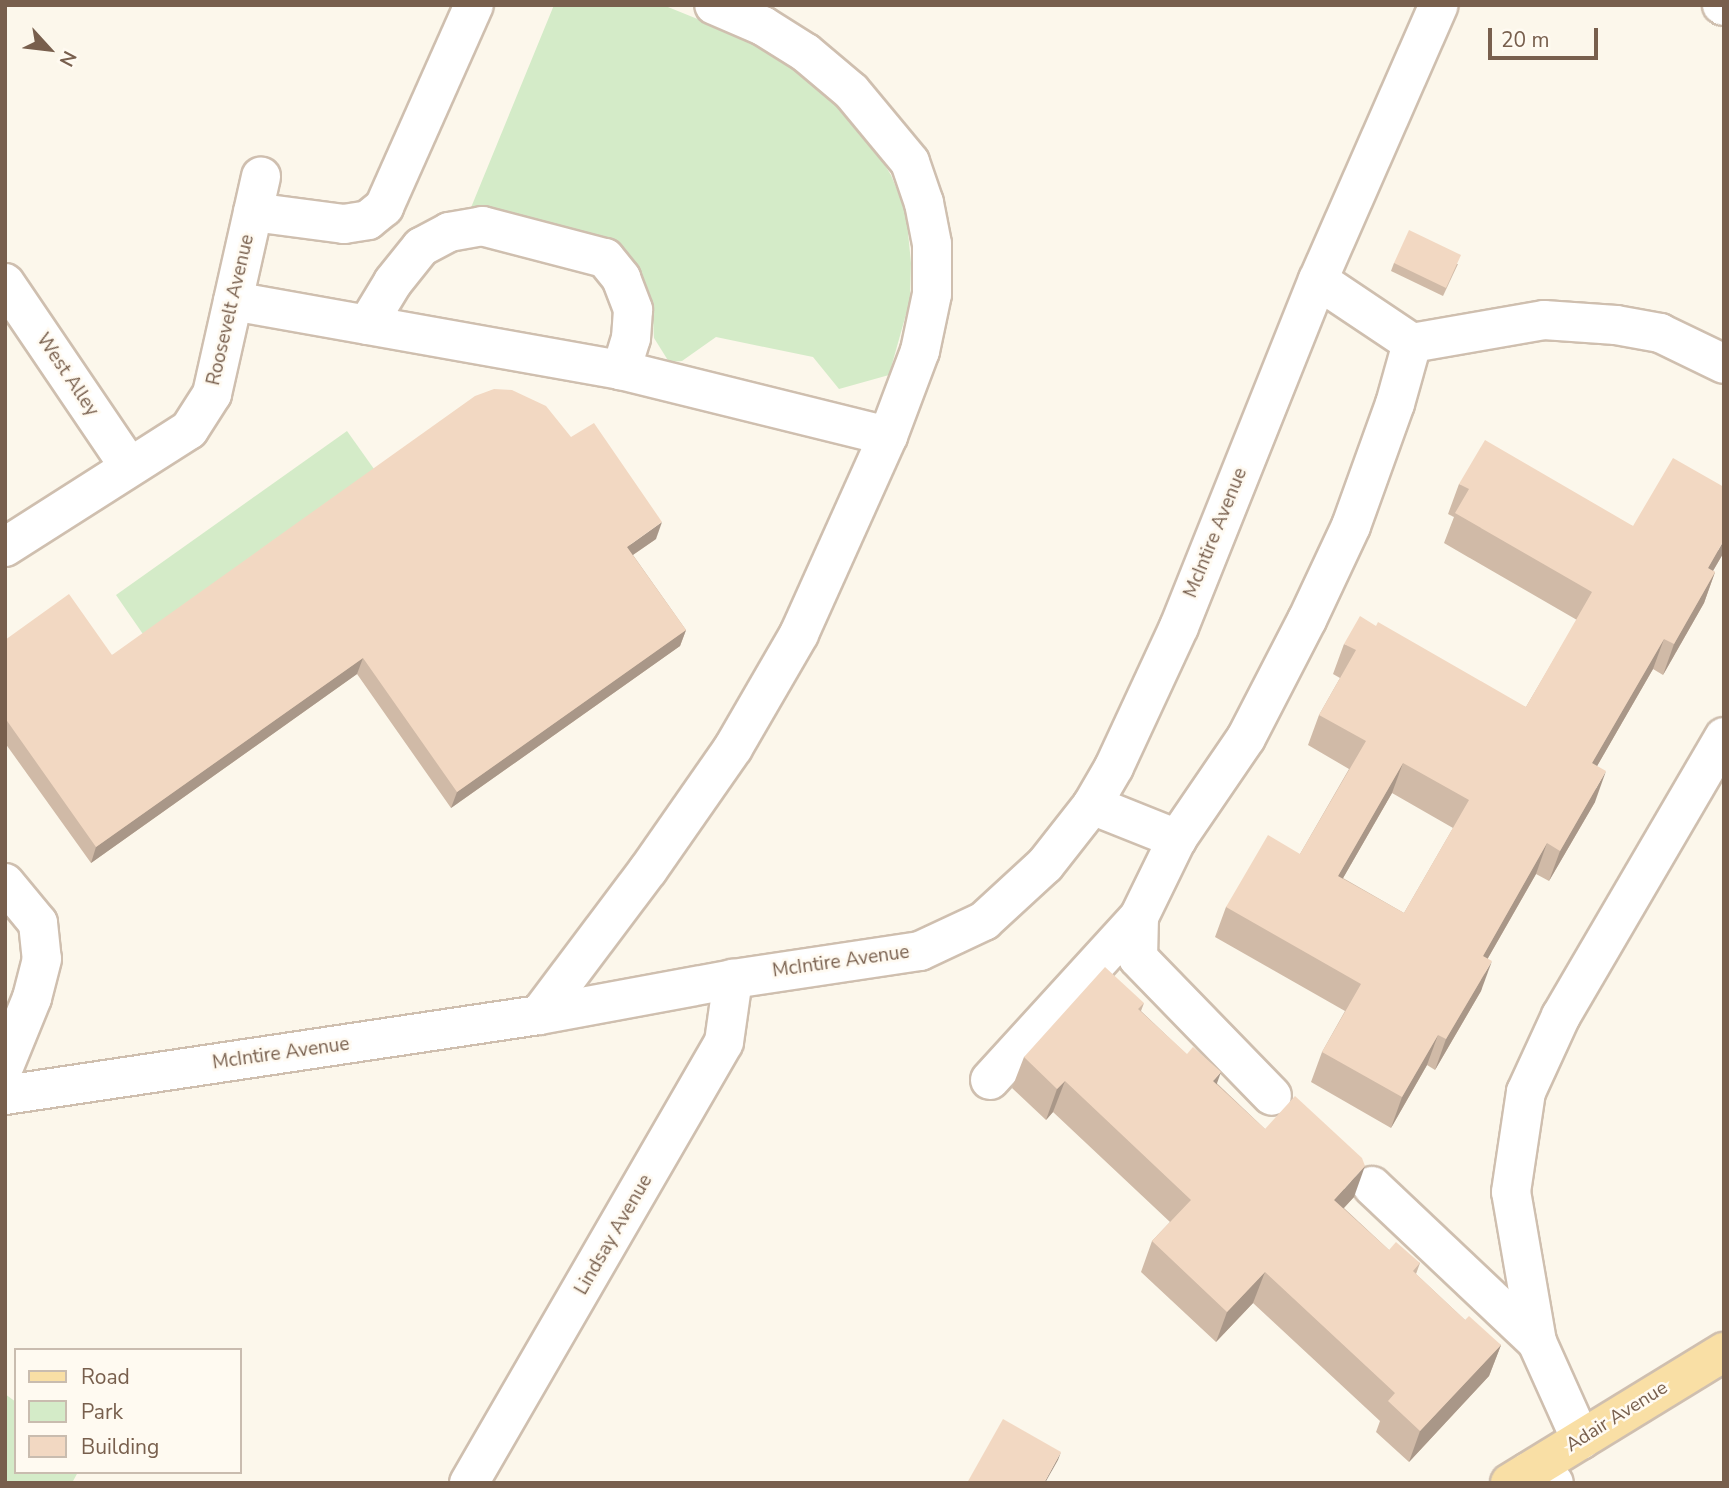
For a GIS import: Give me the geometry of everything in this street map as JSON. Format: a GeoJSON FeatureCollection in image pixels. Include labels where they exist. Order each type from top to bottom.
{"type":"FeatureCollection","features":[{"type":"Feature","properties":{"kind":"main road","name":"Adair Avenue"},"geometry":{"type":"LineString","coordinates":[[1531,1479],[1581,1440],[1724,1352]]}},
{"type":"Feature","properties":{"kind":"street","name":"Roosevelt Avenue"},"geometry":{"type":"LineString","coordinates":[[5,547],[189,430],[212,394],[257,194],[344,224],[368,220],[384,207],[474,5]]}},
{"type":"Feature","properties":{"kind":"street"},"geometry":{"type":"LineString","coordinates":[[539,1015],[648,870],[733,748],[799,634],[888,436],[920,351],[932,294],[932,244],[924,203],[910,162],[851,91],[806,53],[762,26],[713,5]]}},
{"type":"Feature","properties":{"kind":"street","name":"McIntire Avenue"},"geometry":{"type":"LineString","coordinates":[[5,1095],[539,1015],[733,979],[920,951],[984,921],[1045,865],[1092,805],[1145,704],[1179,627],[1318,280],[1439,5]]}},
{"type":"Feature","properties":{"kind":"street"},"geometry":{"type":"LineString","coordinates":[[367,325],[393,282],[421,247],[449,232],[482,226],[605,258],[621,278],[634,310],[631,338],[621,370]]}},
{"type":"Feature","properties":{"kind":"street"},"geometry":{"type":"LineString","coordinates":[[1318,280],[1412,343],[1544,320],[1616,325],[1660,333],[1724,364]]}},
{"type":"Feature","properties":{"kind":"street","name":"West Alley"},"geometry":{"type":"LineString","coordinates":[[5,283],[129,466]]}},
{"type":"Feature","properties":{"kind":"street"},"geometry":{"type":"LineString","coordinates":[[233,301],[621,370],[888,436]]}},
{"type":"Feature","properties":{"kind":"street"},"geometry":{"type":"LineString","coordinates":[[990,1080],[1139,917],[1177,839],[1246,738],[1307,620],[1351,526],[1395,404],[1412,343]]}},
{"type":"Feature","properties":{"kind":"street"},"geometry":{"type":"LineString","coordinates":[[1581,1440],[1538,1342],[1511,1192],[1526,1092],[1561,1016],[1724,737]]}},
{"type":"Feature","properties":{"kind":"street"},"geometry":{"type":"LineString","coordinates":[[1092,805],[1177,839]]}},
{"type":"Feature","properties":{"kind":"street"},"geometry":{"type":"LineString","coordinates":[[5,883],[38,923],[42,959],[32,998],[5,1065]]}},
{"type":"Feature","properties":{"kind":"street"},"geometry":{"type":"LineString","coordinates":[[1139,917],[1138,958],[1272,1096]]}},
{"type":"Feature","properties":{"kind":"street","name":"Lindsay Avenue"},"geometry":{"type":"LineString","coordinates":[[469,1483],[724,1042],[733,979]]}},
{"type":"Feature","properties":{"kind":"street"},"geometry":{"type":"LineString","coordinates":[[1373,1186],[1538,1342]]}},
{"type":"Feature","properties":{"kind":"green space"},"geometry":{"type":"Polygon","coordinates":[[[554,5],[663,5],[732,33],[765,48],[811,78],[863,131],[891,175],[906,212],[911,263],[910,300],[889,375],[839,389],[813,357],[716,337],[682,361],[669,362],[654,338],[652,302],[637,271],[470,210],[554,5]]]}},
{"type":"Feature","properties":{"kind":"green space"},"geometry":{"type":"Polygon","coordinates":[[[347,431],[379,476],[147,640],[116,595],[347,431]]]}},
{"type":"Feature","properties":{"kind":"green space"},"geometry":{"type":"Polygon","coordinates":[[[5,1394],[14,1401],[14,1474],[77,1474],[72,1483],[5,1483],[5,1394]]]}},
{"type":"Feature","properties":{"kind":"building"},"geometry":{"type":"Polygon","coordinates":[[[1409,230],[1461,255],[1446,288],[1394,263],[1409,230]]]}},
{"type":"Feature","properties":{"kind":"building"},"geometry":{"type":"Polygon","coordinates":[[[494,389],[512,390],[546,406],[571,437],[594,423],[662,522],[627,547],[686,630],[457,792],[363,658],[96,847],[5,718],[5,640],[69,594],[112,655],[475,396],[494,389]]]}},
{"type":"Feature","properties":{"kind":"building"},"geometry":{"type":"Polygon","coordinates":[[[1485,440],[1633,526],[1673,458],[1724,487],[1724,540],[1708,568],[1715,572],[1674,644],[1664,639],[1592,763],[1606,771],[1560,851],[1547,843],[1483,956],[1492,961],[1446,1039],[1438,1035],[1402,1097],[1322,1052],[1361,984],[1226,907],[1268,835],[1300,854],[1366,741],[1319,715],[1356,650],[1344,644],[1360,616],[1376,626],[1378,622],[1526,707],[1592,592],[1455,513],[1469,489],[1459,484],[1485,440]],[[1403,763],[1338,876],[1404,913],[1469,800],[1403,763]]]}},
{"type":"Feature","properties":{"kind":"building"},"geometry":{"type":"Polygon","coordinates":[[[1105,967],[1144,1003],[1138,1009],[1187,1054],[1193,1047],[1221,1072],[1213,1081],[1265,1129],[1295,1096],[1362,1158],[1365,1166],[1334,1200],[1389,1250],[1396,1242],[1420,1263],[1413,1271],[1465,1320],[1469,1316],[1501,1345],[1420,1431],[1388,1401],[1395,1393],[1265,1272],[1227,1312],[1152,1241],[1191,1200],[1065,1081],[1057,1089],[1024,1057],[1105,967]]]}},
{"type":"Feature","properties":{"kind":"building"},"geometry":{"type":"Polygon","coordinates":[[[1003,1419],[1061,1452],[1044,1483],[967,1483],[1003,1419]]]}}]}
